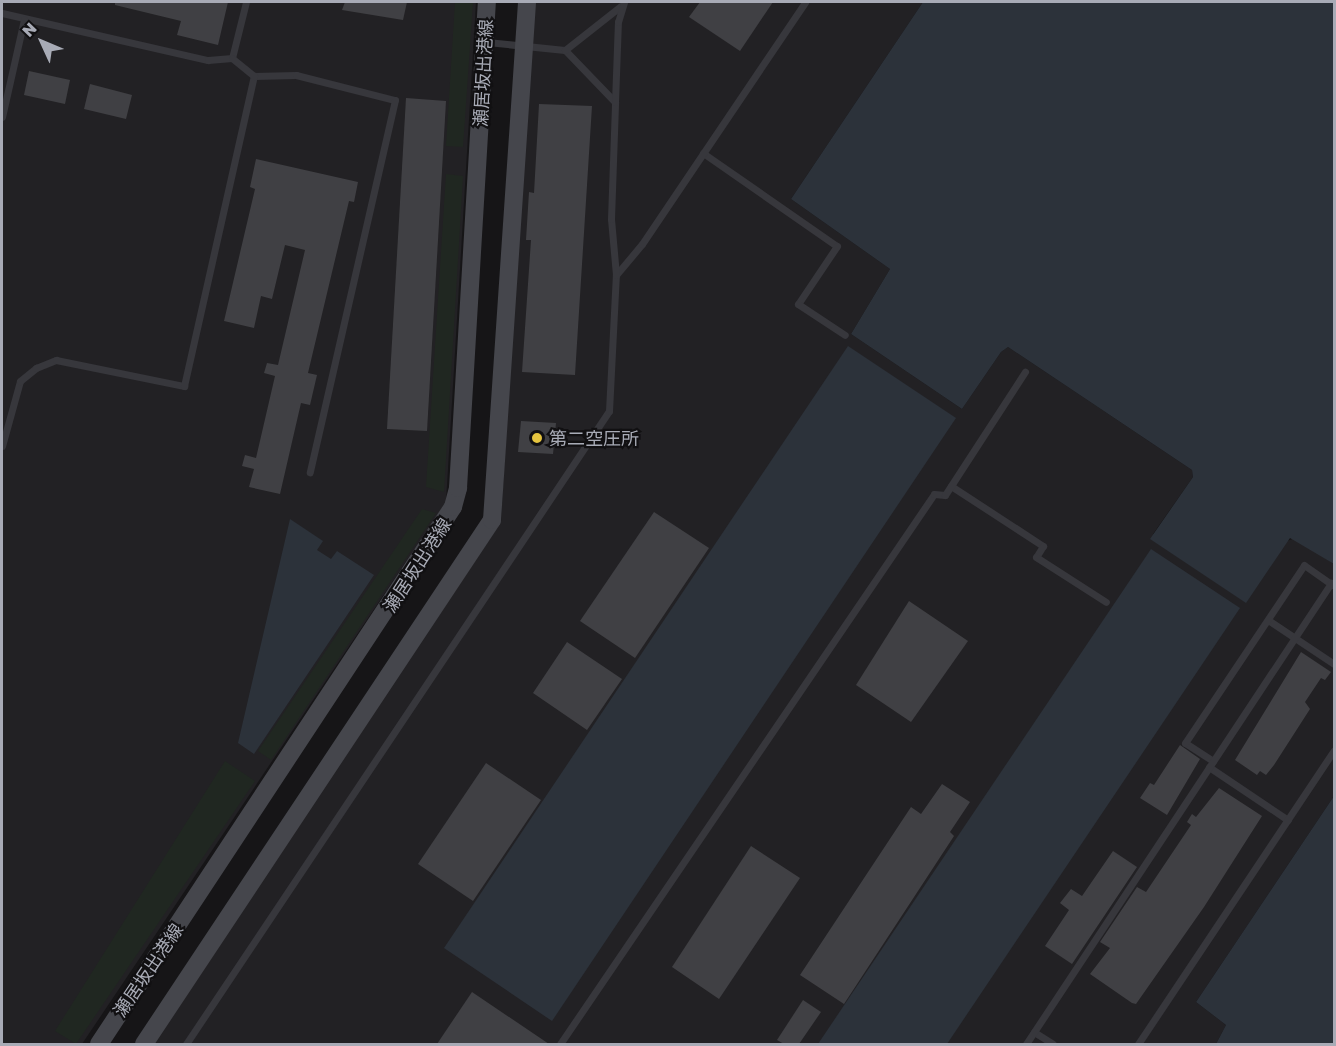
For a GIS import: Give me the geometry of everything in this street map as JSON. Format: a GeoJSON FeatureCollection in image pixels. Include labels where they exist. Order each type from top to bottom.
{"type":"FeatureCollection","features":[{"type":"Feature","properties":{"kind":"main road","name":"瀬居坂出港線"},"geometry":{"type":"LineString","coordinates":[[99,1044],[453,507],[458,488],[487,2]]}},
{"type":"Feature","properties":{"kind":"main road","name":"瀬居坂出港線"},"geometry":{"type":"LineString","coordinates":[[144,1044],[492,520],[527,2]]}},
{"type":"Feature","properties":{"kind":"lane"},"geometry":{"type":"LineString","coordinates":[[232,58],[246,2]]}},
{"type":"Feature","properties":{"kind":"lane"},"geometry":{"type":"LineString","coordinates":[[616,275],[703,153],[805,2]]}},
{"type":"Feature","properties":{"kind":"lane"},"geometry":{"type":"LineString","coordinates":[[565,50],[622,4]]}},
{"type":"Feature","properties":{"kind":"lane"},"geometry":{"type":"LineString","coordinates":[[186,1044],[609,411],[616,275],[611,219],[615,102],[622,4]]}},
{"type":"Feature","properties":{"kind":"lane"},"geometry":{"type":"LineString","coordinates":[[2,13],[208,60],[232,58],[255,76],[296,75],[395,100],[310,472]]}},
{"type":"Feature","properties":{"kind":"lane"},"geometry":{"type":"LineString","coordinates":[[2,117],[24,19]]}},
{"type":"Feature","properties":{"kind":"lane"},"geometry":{"type":"LineString","coordinates":[[484,42],[565,50],[615,102]]}},
{"type":"Feature","properties":{"kind":"lane"},"geometry":{"type":"LineString","coordinates":[[2,446],[15,392],[27,374],[56,360],[184,386],[255,76]]}},
{"type":"Feature","properties":{"kind":"lane"},"geometry":{"type":"LineString","coordinates":[[703,153],[837,246],[798,304],[845,335]]}},
{"type":"Feature","properties":{"kind":"lane"},"geometry":{"type":"LineString","coordinates":[[561,1044],[934,494],[945,495],[1024,372]]}},
{"type":"Feature","properties":{"kind":"lane"},"geometry":{"type":"LineString","coordinates":[[2,409],[10,411]]}},
{"type":"Feature","properties":{"kind":"lane"},"geometry":{"type":"LineString","coordinates":[[951,486],[1043,546],[1036,557],[1106,603]]}},
{"type":"Feature","properties":{"kind":"lane"},"geometry":{"type":"LineString","coordinates":[[1026,1044],[1210,764],[1294,638],[1333,584],[1304,565],[1185,743],[1210,764],[1288,819]]}},
{"type":"Feature","properties":{"kind":"lane"},"geometry":{"type":"LineString","coordinates":[[1268,620],[1335,664]]}},
{"type":"Feature","properties":{"kind":"lane"},"geometry":{"type":"LineString","coordinates":[[1138,1044],[1335,750]]}},
{"type":"Feature","properties":{"kind":"lane"},"geometry":{"type":"LineString","coordinates":[[1034,1032],[1053,1044]]}},
{"type":"Feature","properties":{"kind":"shaded area"},"geometry":{"type":"Polygon","coordinates":[[[2,2],[476,2],[446,502],[82,1044],[2,1044],[2,2]]]}},
{"type":"Feature","properties":{"kind":"shaded area"},"geometry":{"type":"Polygon","coordinates":[[[455,2],[473,2],[463,147],[446,146],[455,2]]]}},
{"type":"Feature","properties":{"kind":"shaded area"},"geometry":{"type":"Polygon","coordinates":[[[531,2],[923,2],[791,199],[890,269],[851,334],[962,409],[1001,352],[1008,347],[1192,470],[1193,477],[1153,534],[1287,541],[1295,538],[1334,564],[1334,796],[1196,1002],[1226,1025],[1216,1044],[153,1044],[501,522],[531,2]]]}},
{"type":"Feature","properties":{"kind":"shaded area"},"geometry":{"type":"Polygon","coordinates":[[[923,2],[1334,2],[1334,564],[1290,538],[1246,603],[1150,539],[1193,477],[1192,470],[1008,347],[1001,352],[962,409],[851,334],[890,269],[791,199],[923,2]]]}},
{"type":"Feature","properties":{"kind":"shaded area"},"geometry":{"type":"Polygon","coordinates":[[[446,174],[463,176],[444,492],[426,487],[446,174]]]}},
{"type":"Feature","properties":{"kind":"shaded area"},"geometry":{"type":"Polygon","coordinates":[[[848,346],[956,418],[552,1021],[444,948],[848,346]]]}},
{"type":"Feature","properties":{"kind":"shaded area"},"geometry":{"type":"Polygon","coordinates":[[[422,509],[436,513],[271,760],[258,751],[422,509]]]}},
{"type":"Feature","properties":{"kind":"shaded area"},"geometry":{"type":"Polygon","coordinates":[[[290,519],[323,541],[317,550],[331,559],[337,551],[374,575],[254,754],[238,743],[290,519]]]}},
{"type":"Feature","properties":{"kind":"shaded area"},"geometry":{"type":"Polygon","coordinates":[[[1151,549],[1240,608],[947,1044],[818,1044],[1151,549]]]}},
{"type":"Feature","properties":{"kind":"shaded area"},"geometry":{"type":"Polygon","coordinates":[[[225,761],[255,781],[76,1044],[55,1031],[225,761]]]}},
{"type":"Feature","properties":{"kind":"shaded area"},"geometry":{"type":"Polygon","coordinates":[[[1334,796],[1334,1044],[1216,1044],[1226,1025],[1196,1002],[1334,796]]]}},
{"type":"Feature","properties":{"kind":"building"},"geometry":{"type":"Polygon","coordinates":[[[115,2],[228,2],[218,45],[177,35],[181,21],[115,5],[115,2]]]}},
{"type":"Feature","properties":{"kind":"building"},"geometry":{"type":"Polygon","coordinates":[[[345,2],[407,2],[403,20],[342,10],[345,2]]]}},
{"type":"Feature","properties":{"kind":"building"},"geometry":{"type":"Polygon","coordinates":[[[700,2],[773,2],[740,51],[689,17],[700,2]]]}},
{"type":"Feature","properties":{"kind":"building"},"geometry":{"type":"Polygon","coordinates":[[[29,71],[70,80],[65,104],[24,95],[29,71]]]}},
{"type":"Feature","properties":{"kind":"building"},"geometry":{"type":"Polygon","coordinates":[[[90,84],[132,95],[126,119],[84,109],[90,84]]]}},
{"type":"Feature","properties":{"kind":"building"},"geometry":{"type":"Polygon","coordinates":[[[406,98],[446,101],[427,431],[387,429],[406,98]]]}},
{"type":"Feature","properties":{"kind":"building"},"geometry":{"type":"Polygon","coordinates":[[[539,104],[592,106],[575,375],[522,372],[531,240],[526,240],[529,192],[534,193],[539,104]]]}},
{"type":"Feature","properties":{"kind":"building"},"geometry":{"type":"Polygon","coordinates":[[[256,159],[358,182],[354,202],[349,201],[308,373],[317,375],[310,405],[301,403],[280,494],[249,487],[254,469],[242,466],[245,455],[256,458],[275,376],[264,373],[267,363],[278,365],[305,250],[285,245],[272,299],[261,296],[254,328],[224,321],[255,189],[250,187],[256,159]]]}},
{"type":"Feature","properties":{"kind":"building","name":"第二空圧所"},"geometry":{"type":"Polygon","coordinates":[[[521,421],[556,423],[553,454],[518,452],[521,421]]]}},
{"type":"Feature","properties":{"kind":"building"},"geometry":{"type":"Polygon","coordinates":[[[654,512],[709,548],[635,658],[580,621],[654,512]]]}},
{"type":"Feature","properties":{"kind":"building"},"geometry":{"type":"Polygon","coordinates":[[[909,601],[968,641],[911,722],[856,685],[909,601]]]}},
{"type":"Feature","properties":{"kind":"building"},"geometry":{"type":"Polygon","coordinates":[[[567,642],[622,679],[587,730],[533,693],[567,642]]]}},
{"type":"Feature","properties":{"kind":"building"},"geometry":{"type":"Polygon","coordinates":[[[1301,652],[1331,672],[1325,680],[1321,678],[1305,702],[1310,709],[1274,765],[1266,775],[1260,771],[1257,775],[1235,760],[1301,652]]]}},
{"type":"Feature","properties":{"kind":"building"},"geometry":{"type":"Polygon","coordinates":[[[1180,745],[1200,759],[1167,815],[1140,798],[1150,783],[1154,785],[1180,745]]]}},
{"type":"Feature","properties":{"kind":"building"},"geometry":{"type":"Polygon","coordinates":[[[486,763],[541,800],[473,901],[418,864],[486,763]]]}},
{"type":"Feature","properties":{"kind":"building"},"geometry":{"type":"Polygon","coordinates":[[[942,784],[970,802],[950,832],[954,836],[844,1004],[800,975],[911,807],[921,814],[942,784]]]}},
{"type":"Feature","properties":{"kind":"building"},"geometry":{"type":"Polygon","coordinates":[[[1219,788],[1262,816],[1204,907],[1136,1004],[1132,1003],[1090,974],[1110,948],[1100,942],[1137,887],[1146,892],[1191,825],[1187,822],[1192,814],[1196,817],[1219,788]]]}},
{"type":"Feature","properties":{"kind":"building"},"geometry":{"type":"Polygon","coordinates":[[[751,846],[800,878],[719,999],[672,967],[751,846]]]}},
{"type":"Feature","properties":{"kind":"building"},"geometry":{"type":"Polygon","coordinates":[[[1113,851],[1137,867],[1072,964],[1045,946],[1069,910],[1060,903],[1071,889],[1082,896],[1113,851]]]}},
{"type":"Feature","properties":{"kind":"building"},"geometry":{"type":"Polygon","coordinates":[[[472,992],[549,1044],[437,1044],[472,992]]]}},
{"type":"Feature","properties":{"kind":"building"},"geometry":{"type":"Polygon","coordinates":[[[803,1000],[821,1012],[799,1044],[784,1044],[777,1040],[803,1000]]]}},
{"type":"Feature","properties":{"kind":"place","name":"第二空圧所"},"geometry":{"type":"Point","coordinates":[537,438]}}]}
